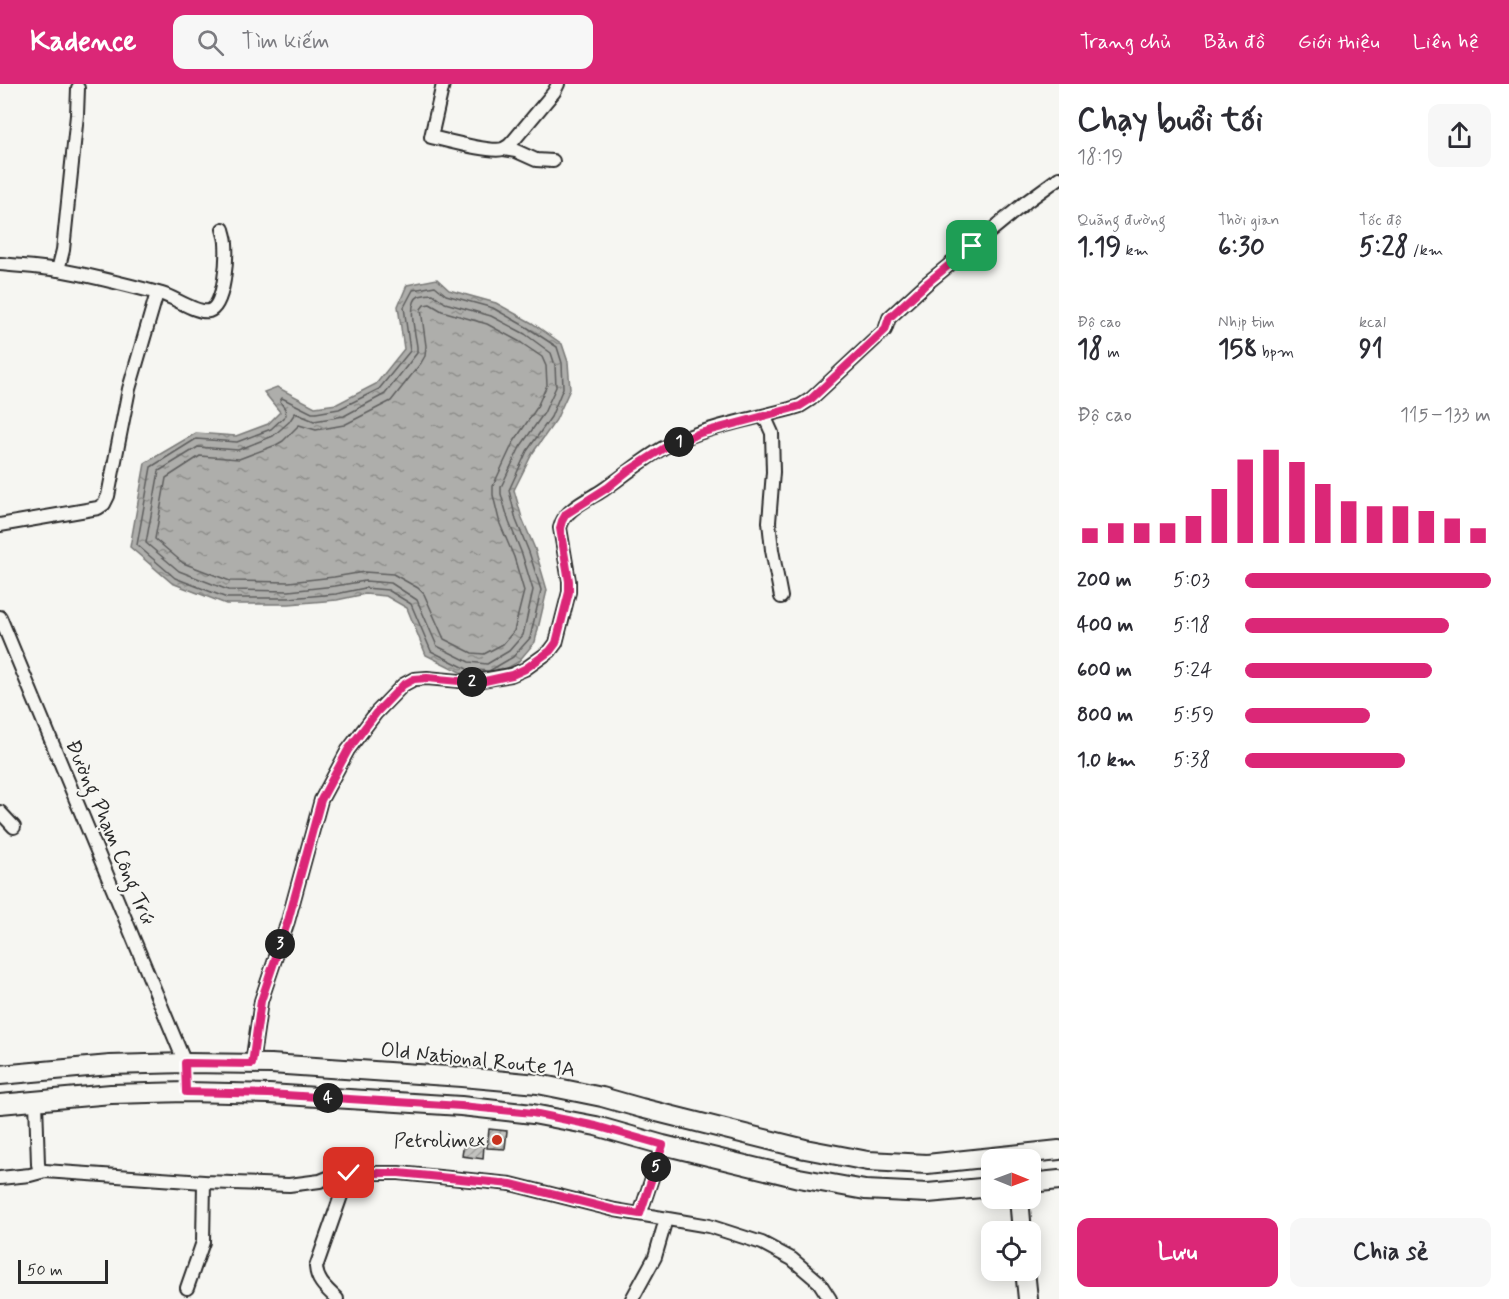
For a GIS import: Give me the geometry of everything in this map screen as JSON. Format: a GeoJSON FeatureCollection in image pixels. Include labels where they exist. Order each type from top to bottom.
{"type":"FeatureCollection","features":[{"type":"Feature","properties":{"kind":"main road","name":"Old National Route 1A"},"geometry":{"type":"LineString","coordinates":[[0,1075],[110,1065],[185,1063],[252,1064],[462,1077],[538,1084],[602,1097],[805,1149],[868,1161],[927,1164],[981,1160]]}},
{"type":"Feature","properties":{"kind":"main road"},"geometry":{"type":"LineString","coordinates":[[185,1063],[186,1092]]}},
{"type":"Feature","properties":{"kind":"main road"},"geometry":{"type":"LineString","coordinates":[[0,1104],[111,1094],[186,1092],[269,1094],[461,1106],[533,1113],[596,1126],[663,1145],[800,1178],[865,1190],[928,1193],[981,1188]]}},
{"type":"Feature","properties":{"kind":"main road","name":"Old National Route 1A"},"geometry":{"type":"LineString","coordinates":[[1041,1153],[1059,1150]]}},
{"type":"Feature","properties":{"kind":"main road"},"geometry":{"type":"LineString","coordinates":[[1041,1182],[1059,1180]]}},
{"type":"Feature","properties":{"kind":"main road"},"geometry":{"type":"LineString","coordinates":[[1026,1281],[1028,1299]]}},
{"type":"Feature","properties":{"kind":"street"},"geometry":{"type":"LineString","coordinates":[[443,84],[431,137],[498,150],[516,151],[536,160],[553,161]]}},
{"type":"Feature","properties":{"kind":"street"},"geometry":{"type":"LineString","coordinates":[[504,149],[554,92],[558,84]]}},
{"type":"Feature","properties":{"kind":"street"},"geometry":{"type":"LineString","coordinates":[[58,270],[63,250],[78,87]]}},
{"type":"Feature","properties":{"kind":"street"},"geometry":{"type":"LineString","coordinates":[[252,1064],[261,1001],[288,921],[321,800],[348,750],[376,713],[403,685],[414,679],[485,681],[512,675],[525,669],[550,651],[556,643],[569,592],[560,528],[566,514],[664,448],[700,433],[800,406],[811,399],[885,330],[889,318],[926,284],[1059,178]]}},
{"type":"Feature","properties":{"kind":"street"},"geometry":{"type":"LineString","coordinates":[[0,264],[58,270],[113,281],[170,296],[202,311],[210,311],[219,300],[226,264],[226,242],[223,229]]}},
{"type":"Feature","properties":{"kind":"street"},"geometry":{"type":"LineString","coordinates":[[0,525],[98,508],[104,504],[108,496],[129,389],[157,293]]}},
{"type":"Feature","properties":{"kind":"street"},"geometry":{"type":"LineString","coordinates":[[762,417],[771,427],[772,433],[773,472],[770,522],[772,550],[781,597]]}},
{"type":"Feature","properties":{"kind":"street","name":"Đường Phạm Công Trứ"},"geometry":{"type":"LineString","coordinates":[[0,617],[185,1063]]}},
{"type":"Feature","properties":{"kind":"street"},"geometry":{"type":"LineString","coordinates":[[0,812],[14,827]]}},
{"type":"Feature","properties":{"kind":"street"},"geometry":{"type":"LineString","coordinates":[[36,1101],[40,1172]]}},
{"type":"Feature","properties":{"kind":"street"},"geometry":{"type":"LineString","coordinates":[[640,1214],[663,1145]]}},
{"type":"Feature","properties":{"kind":"street"},"geometry":{"type":"LineString","coordinates":[[0,1178],[40,1172],[289,1185],[320,1181],[340,1173],[399,1173],[511,1184],[615,1210],[709,1226],[762,1243],[792,1259],[819,1282],[830,1299]]}},
{"type":"Feature","properties":{"kind":"street"},"geometry":{"type":"LineString","coordinates":[[337,1299],[319,1281],[316,1267],[349,1173]]}},
{"type":"Feature","properties":{"kind":"street"},"geometry":{"type":"LineString","coordinates":[[187,1288],[203,1242],[204,1182]]}},
{"type":"Feature","properties":{"kind":"street"},"geometry":{"type":"LineString","coordinates":[[633,1299],[655,1257],[666,1219]]}},
{"type":"Feature","properties":{"kind":"water"},"geometry":{"type":"Polygon","coordinates":[[[437,279],[449,290],[496,303],[532,323],[562,344],[568,362],[570,389],[556,420],[532,454],[514,490],[547,590],[535,642],[518,662],[490,678],[466,675],[426,655],[407,608],[386,596],[365,594],[337,600],[289,604],[226,604],[172,583],[130,547],[145,463],[196,433],[236,436],[268,424],[280,412],[264,392],[277,387],[315,407],[337,404],[376,384],[404,349],[398,306],[407,285],[437,279]]]}},
{"type":"Feature","properties":{"kind":"building"},"geometry":{"type":"Polygon","coordinates":[[[489,1129],[507,1131],[505,1149],[487,1148],[489,1129]]]}},
{"type":"Feature","properties":{"kind":"building"},"geometry":{"type":"Polygon","coordinates":[[[464,1143],[484,1145],[483,1159],[462,1156],[464,1143]]]}},
{"type":"Feature","properties":{"kind":"place","name":"Petrolimex"},"geometry":{"type":"Point","coordinates":[497,1140]}},
{"type":"Feature","properties":{"kind":"route"},"geometry":{"type":"LineString","coordinates":[[349,1173],[399,1173],[511,1184],[640,1214],[663,1145],[596,1126],[533,1113],[461,1106],[269,1094],[186,1092],[185,1063],[252,1064],[261,1001],[288,921],[321,800],[348,750],[376,713],[403,685],[414,679],[470,682],[512,675],[525,669],[550,651],[556,643],[569,592],[560,528],[566,514],[664,448],[700,433],[800,406],[811,399],[885,330],[889,318],[972,246]]}}]}
